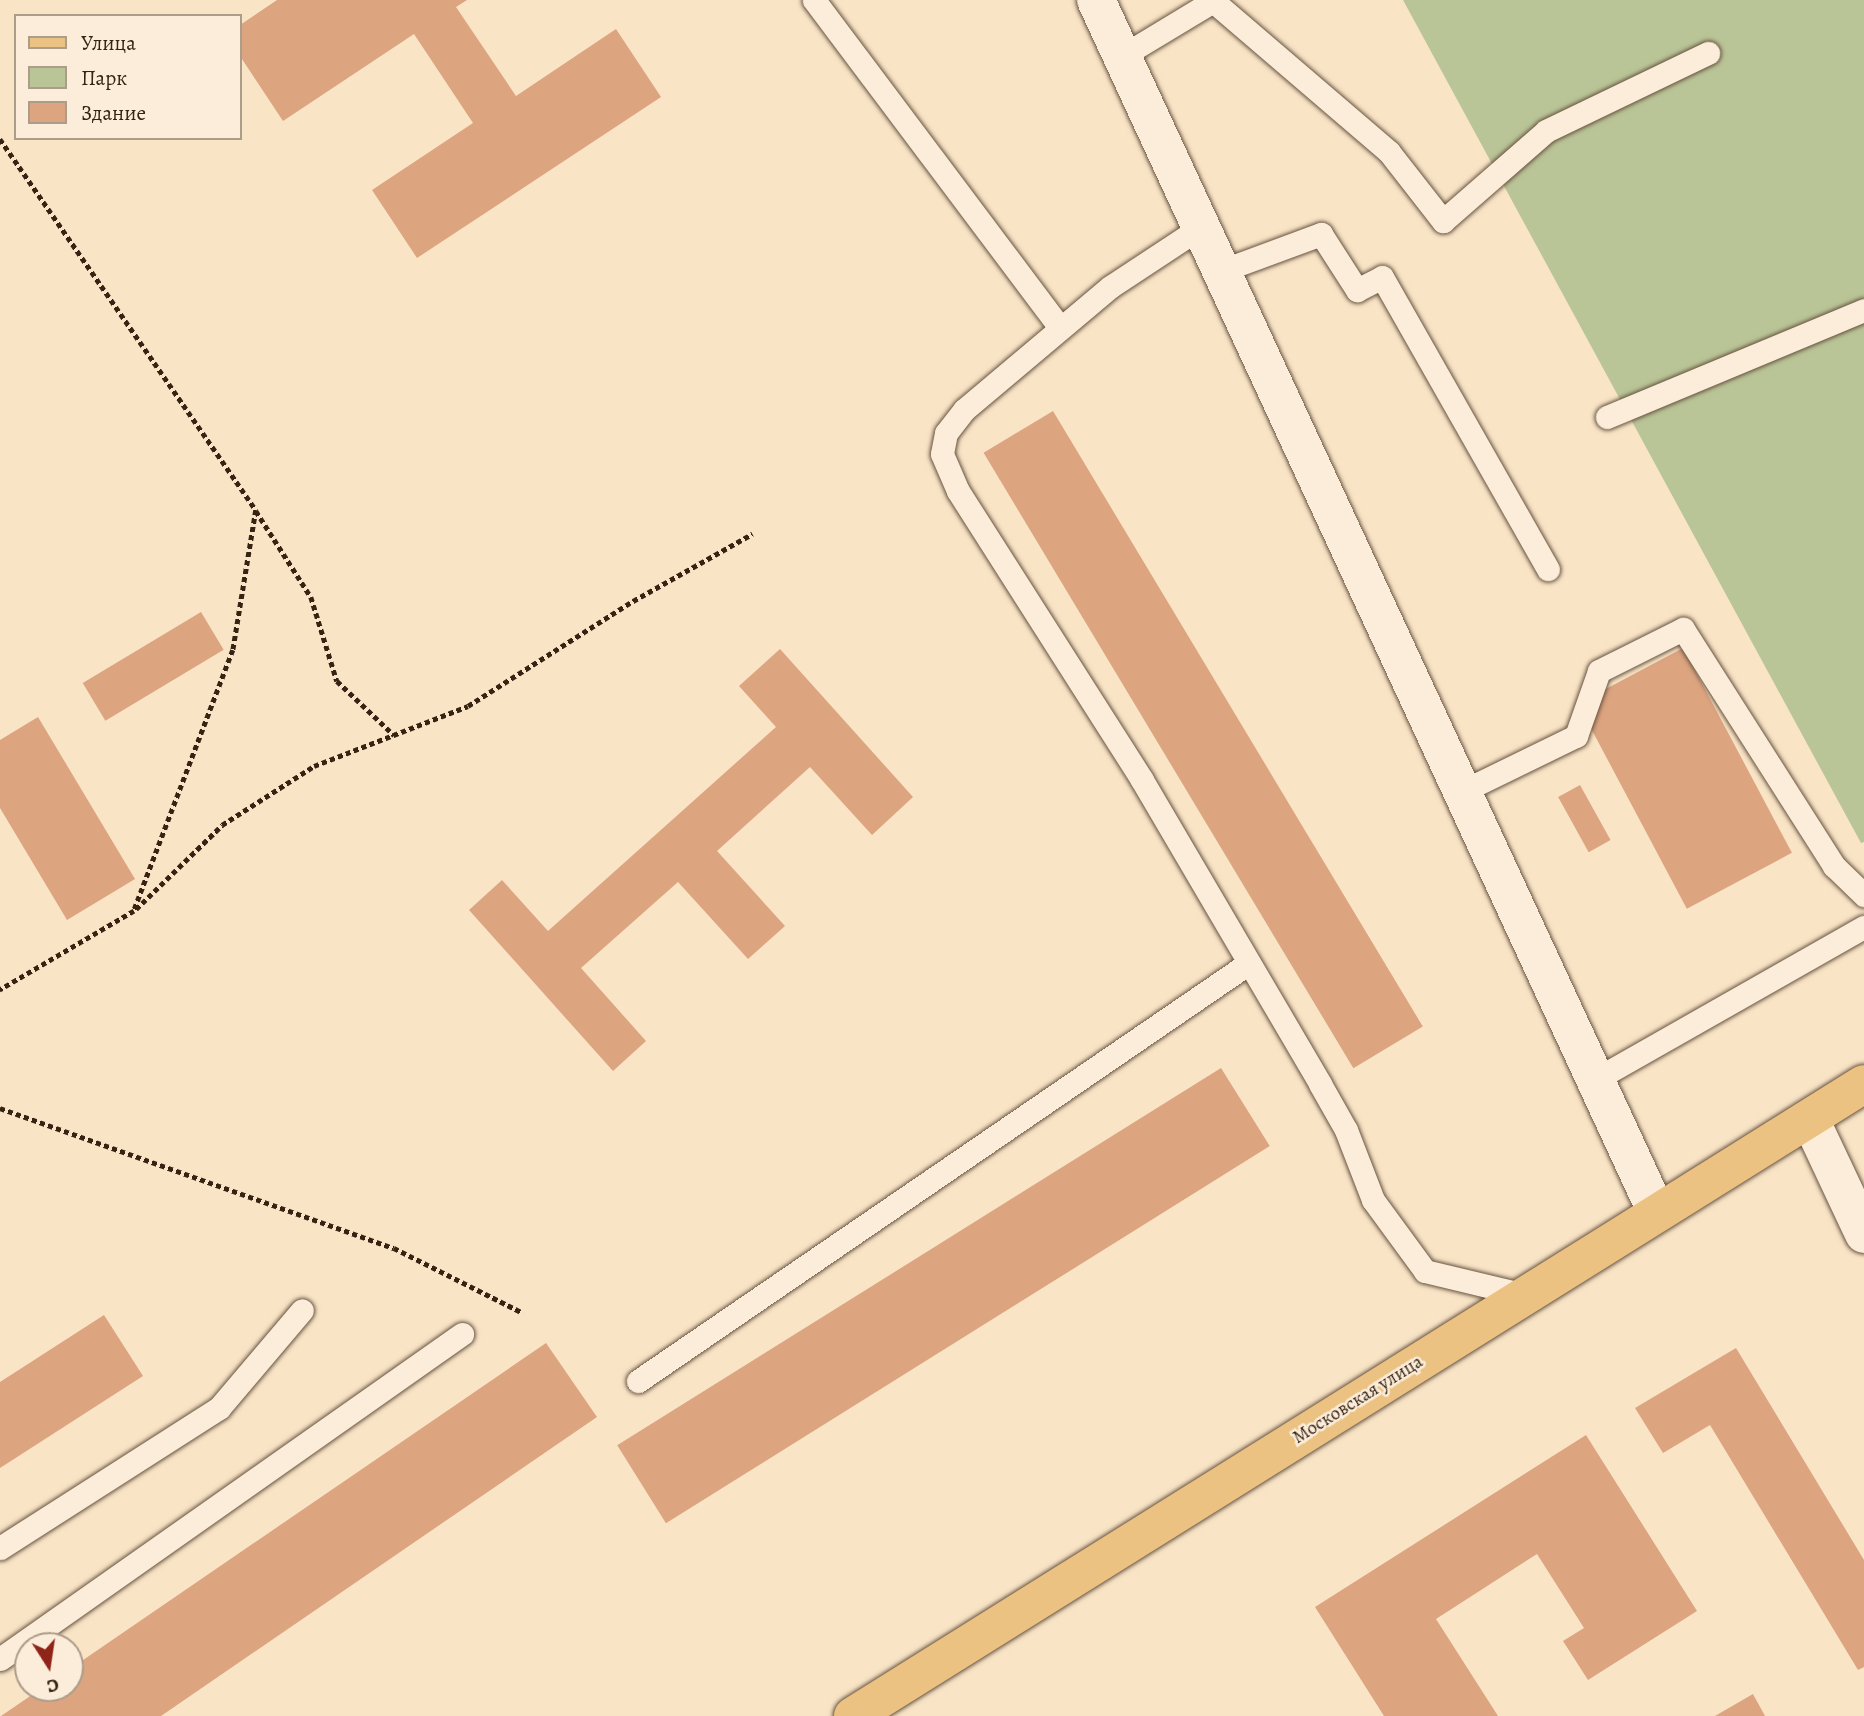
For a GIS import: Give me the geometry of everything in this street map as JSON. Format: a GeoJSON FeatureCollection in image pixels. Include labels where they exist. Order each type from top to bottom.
{"type":"FeatureCollection","features":[{"type":"Feature","properties":{"kind":"main road","name":"Московская улица"},"geometry":{"type":"LineString","coordinates":[[853,1716],[1864,1084]]}},
{"type":"Feature","properties":{"kind":"street"},"geometry":{"type":"LineString","coordinates":[[1096,0],[1657,1213]]}},
{"type":"Feature","properties":{"kind":"street"},"geometry":{"type":"LineString","coordinates":[[1810,1119],[1864,1234]]}},
{"type":"Feature","properties":{"kind":"lane"},"geometry":{"type":"LineString","coordinates":[[814,0],[1060,328]]}},
{"type":"Feature","properties":{"kind":"lane"},"geometry":{"type":"LineString","coordinates":[[1122,56],[1214,1],[1389,152],[1443,221],[1546,131],[1708,53]]}},
{"type":"Feature","properties":{"kind":"lane"},"geometry":{"type":"LineString","coordinates":[[1201,227],[1110,287],[964,410],[946,433],[942,454],[958,491],[1142,780],[1346,1130],[1373,1199],[1425,1271],[1525,1295]]}},
{"type":"Feature","properties":{"kind":"lane"},"geometry":{"type":"LineString","coordinates":[[1221,271],[1321,234],[1357,290],[1381,277],[1548,569]]}},
{"type":"Feature","properties":{"kind":"lane"},"geometry":{"type":"LineString","coordinates":[[1607,417],[1864,310]]}},
{"type":"Feature","properties":{"kind":"lane"},"geometry":{"type":"LineString","coordinates":[[1462,791],[1576,736],[1599,671],[1683,629],[1835,866],[1864,895]]}},
{"type":"Feature","properties":{"kind":"lane"},"geometry":{"type":"LineString","coordinates":[[1595,1079],[1864,927]]}},
{"type":"Feature","properties":{"kind":"lane"},"geometry":{"type":"LineString","coordinates":[[638,1381],[1249,963]]}},
{"type":"Feature","properties":{"kind":"lane"},"geometry":{"type":"LineString","coordinates":[[0,1548],[219,1408],[302,1310]]}},
{"type":"Feature","properties":{"kind":"lane"},"geometry":{"type":"LineString","coordinates":[[0,1659],[462,1334]]}},
{"type":"Feature","properties":{"kind":"path"},"geometry":{"type":"LineString","coordinates":[[0,139],[256,510],[311,597],[337,681],[394,735]]}},
{"type":"Feature","properties":{"kind":"path"},"geometry":{"type":"LineString","coordinates":[[134,911],[233,650],[256,510]]}},
{"type":"Feature","properties":{"kind":"path"},"geometry":{"type":"LineString","coordinates":[[0,990],[134,911],[222,825],[314,766],[468,706],[633,601],[752,534]]}},
{"type":"Feature","properties":{"kind":"path"},"geometry":{"type":"LineString","coordinates":[[0,1108],[394,1248],[523,1313]]}},
{"type":"Feature","properties":{"kind":"green space"},"geometry":{"type":"Polygon","coordinates":[[[1403,0],[1864,0],[1864,842],[1861,843],[1403,0]]]}},
{"type":"Feature","properties":{"kind":"building"},"geometry":{"type":"Polygon","coordinates":[[[277,0],[467,0],[456,7],[516,96],[616,29],[661,97],[417,258],[372,190],[473,123],[414,34],[283,121],[242,59],[242,24],[277,0]]]}},
{"type":"Feature","properties":{"kind":"building"},"geometry":{"type":"Polygon","coordinates":[[[1053,411],[1423,1026],[1353,1068],[984,453],[1053,411]]]}},
{"type":"Feature","properties":{"kind":"building"},"geometry":{"type":"Polygon","coordinates":[[[201,612],[224,650],[105,721],[83,683],[201,612]]]}},
{"type":"Feature","properties":{"kind":"building"},"geometry":{"type":"Polygon","coordinates":[[[1683,648],[1792,853],[1687,909],[1578,704],[1683,648]]]}},
{"type":"Feature","properties":{"kind":"building"},"geometry":{"type":"Polygon","coordinates":[[[780,649],[913,797],[872,835],[810,767],[717,851],[785,926],[748,959],[678,882],[581,968],[646,1041],[613,1071],[469,910],[502,880],[548,931],[776,727],[739,686],[780,649]]]}},
{"type":"Feature","properties":{"kind":"building"},"geometry":{"type":"Polygon","coordinates":[[[38,717],[135,879],[67,920],[0,808],[0,740],[38,717]]]}},
{"type":"Feature","properties":{"kind":"building"},"geometry":{"type":"Polygon","coordinates":[[[1580,785],[1611,840],[1589,852],[1558,797],[1580,785]]]}},
{"type":"Feature","properties":{"kind":"building"},"geometry":{"type":"Polygon","coordinates":[[[1221,1068],[1270,1146],[666,1523],[617,1445],[1221,1068]]]}},
{"type":"Feature","properties":{"kind":"building"},"geometry":{"type":"Polygon","coordinates":[[[104,1315],[143,1376],[0,1468],[0,1382],[104,1315]]]}},
{"type":"Feature","properties":{"kind":"building"},"geometry":{"type":"Polygon","coordinates":[[[546,1343],[597,1417],[161,1716],[1,1716],[22,1702],[84,1702],[84,1659],[546,1343]]]}},
{"type":"Feature","properties":{"kind":"building"},"geometry":{"type":"Polygon","coordinates":[[[1736,1348],[1864,1560],[1864,1667],[1858,1670],[1710,1425],[1663,1453],[1635,1408],[1736,1348]]]}},
{"type":"Feature","properties":{"kind":"building"},"geometry":{"type":"Polygon","coordinates":[[[1586,1435],[1697,1611],[1588,1680],[1563,1641],[1584,1628],[1537,1554],[1436,1619],[1498,1716],[1384,1716],[1315,1607],[1586,1435]]]}},
{"type":"Feature","properties":{"kind":"building"},"geometry":{"type":"Polygon","coordinates":[[[1753,1694],[1765,1716],[1715,1716],[1753,1694]]]}}]}
